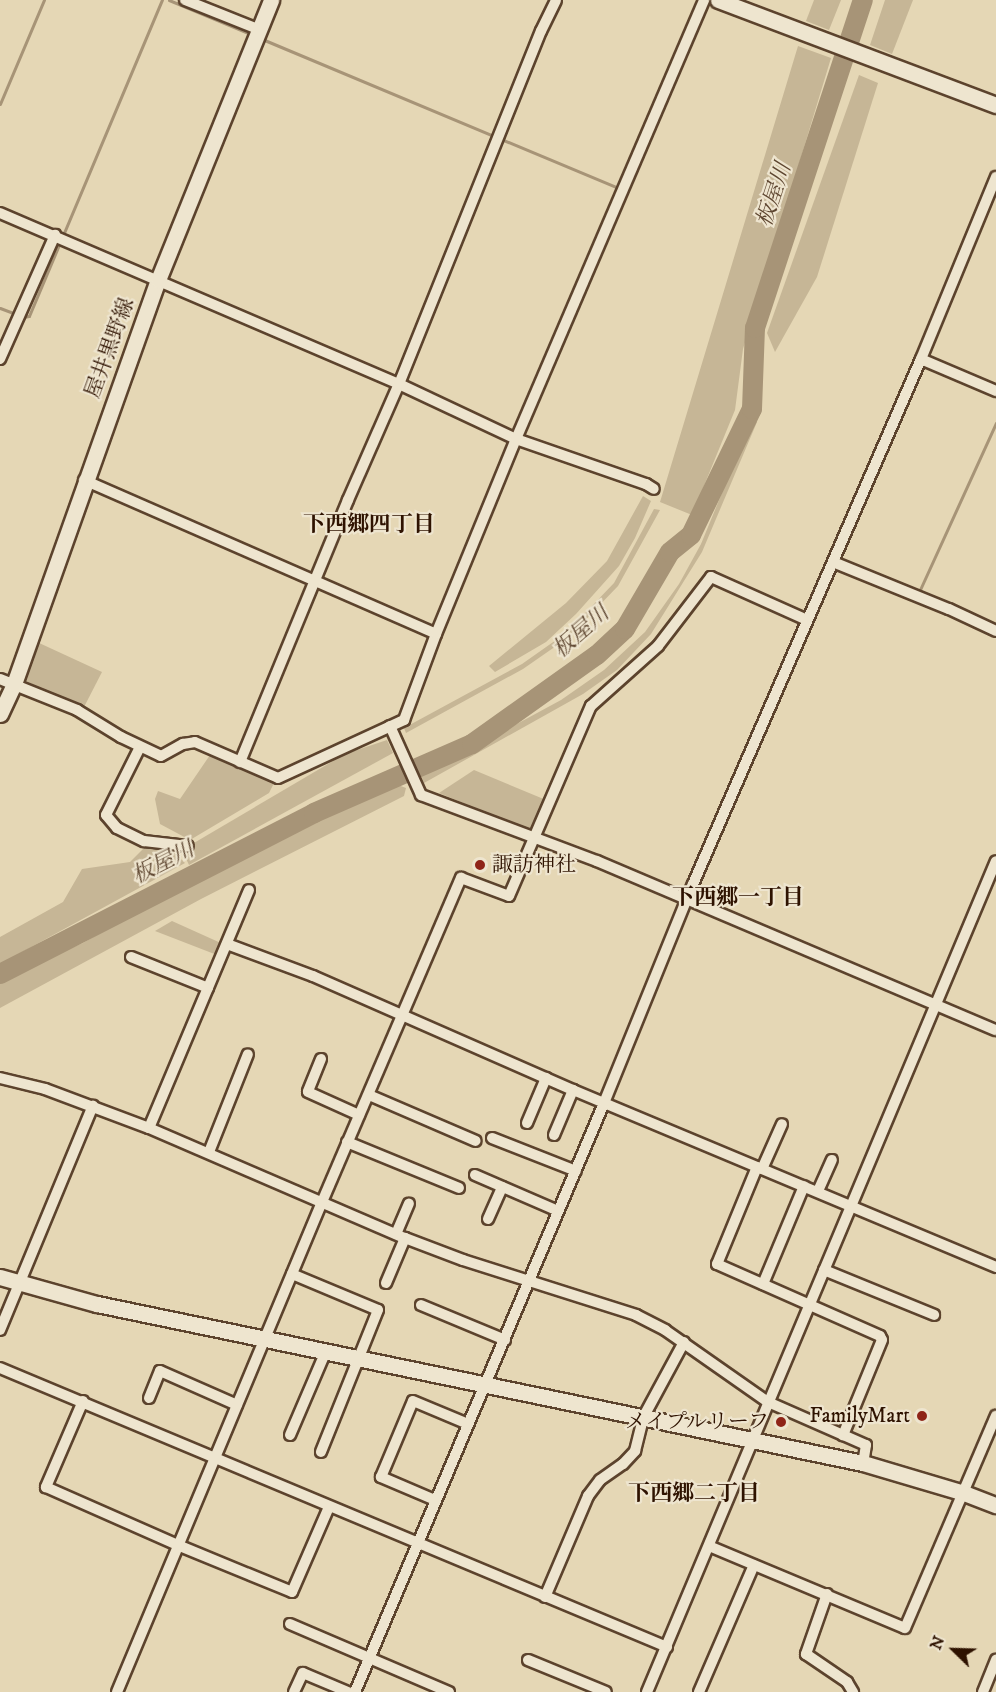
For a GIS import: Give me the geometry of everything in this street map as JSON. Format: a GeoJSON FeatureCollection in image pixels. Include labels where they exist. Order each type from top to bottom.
{"type":"FeatureCollection","features":[{"type":"Feature","properties":{"kind":"street"},"geometry":{"type":"LineString","coordinates":[[185,0],[258,29]]}},
{"type":"Feature","properties":{"kind":"street","name":"屋井黒野線"},"geometry":{"type":"LineString","coordinates":[[0,714],[7,682],[158,280],[271,0]]}},
{"type":"Feature","properties":{"kind":"street"},"geometry":{"type":"LineString","coordinates":[[240,762],[313,581],[399,384],[541,31],[556,0]]}},
{"type":"Feature","properties":{"kind":"street"},"geometry":{"type":"LineString","coordinates":[[7,682],[77,711],[140,747],[161,756],[183,744],[195,742],[278,778],[393,730],[404,720],[436,634],[516,439],[704,0]]}},
{"type":"Feature","properties":{"kind":"street"},"geometry":{"type":"LineString","coordinates":[[718,0],[996,105]]}},
{"type":"Feature","properties":{"kind":"street"},"geometry":{"type":"LineString","coordinates":[[355,1692],[505,1340],[527,1280],[576,1171],[688,899],[921,359],[996,177]]}},
{"type":"Feature","properties":{"kind":"street"},"geometry":{"type":"LineString","coordinates":[[0,213],[399,384],[516,439],[646,484],[654,489]]}},
{"type":"Feature","properties":{"kind":"street"},"geometry":{"type":"LineString","coordinates":[[0,359],[55,235]]}},
{"type":"Feature","properties":{"kind":"street"},"geometry":{"type":"LineString","coordinates":[[921,359],[996,391]]}},
{"type":"Feature","properties":{"kind":"street"},"geometry":{"type":"LineString","coordinates":[[84,480],[436,634]]}},
{"type":"Feature","properties":{"kind":"street"},"geometry":{"type":"LineString","coordinates":[[833,562],[928,600],[996,632]]}},
{"type":"Feature","properties":{"kind":"street"},"geometry":{"type":"LineString","coordinates":[[117,1692],[347,1142],[461,878],[508,896],[591,706],[658,646],[711,577],[807,620]]}},
{"type":"Feature","properties":{"kind":"street"},"geometry":{"type":"LineString","coordinates":[[393,730],[421,795],[688,899],[996,1030]]}},
{"type":"Feature","properties":{"kind":"street"},"geometry":{"type":"LineString","coordinates":[[140,747],[106,816],[117,828],[144,841],[188,846]]}},
{"type":"Feature","properties":{"kind":"street"},"geometry":{"type":"LineString","coordinates":[[647,1692],[996,861]]}},
{"type":"Feature","properties":{"kind":"street"},"geometry":{"type":"LineString","coordinates":[[149,1128],[249,890]]}},
{"type":"Feature","properties":{"kind":"street"},"geometry":{"type":"LineString","coordinates":[[227,944],[313,976],[573,1090],[996,1267]]}},
{"type":"Feature","properties":{"kind":"street"},"geometry":{"type":"LineString","coordinates":[[131,957],[208,988]]}},
{"type":"Feature","properties":{"kind":"street"},"geometry":{"type":"LineString","coordinates":[[209,1152],[248,1054]]}},
{"type":"Feature","properties":{"kind":"street"},"geometry":{"type":"LineString","coordinates":[[321,1059],[308,1092],[359,1115]]}},
{"type":"Feature","properties":{"kind":"street"},"geometry":{"type":"LineString","coordinates":[[0,1078],[93,1106],[149,1128],[401,1236],[463,1260],[577,1299],[636,1315],[684,1342],[768,1402],[866,1445],[863,1463]]}},
{"type":"Feature","properties":{"kind":"street"},"geometry":{"type":"LineString","coordinates":[[527,1123],[546,1078]]}},
{"type":"Feature","properties":{"kind":"street"},"geometry":{"type":"LineString","coordinates":[[554,1135],[573,1090]]}},
{"type":"Feature","properties":{"kind":"street"},"geometry":{"type":"LineString","coordinates":[[369,1095],[476,1142]]}},
{"type":"Feature","properties":{"kind":"street"},"geometry":{"type":"LineString","coordinates":[[0,1330],[93,1106]]}},
{"type":"Feature","properties":{"kind":"street"},"geometry":{"type":"LineString","coordinates":[[782,1124],[717,1264],[880,1336],[882,1340],[843,1434]]}},
{"type":"Feature","properties":{"kind":"street"},"geometry":{"type":"LineString","coordinates":[[492,1138],[576,1171]]}},
{"type":"Feature","properties":{"kind":"street"},"geometry":{"type":"LineString","coordinates":[[347,1142],[459,1188]]}},
{"type":"Feature","properties":{"kind":"street"},"geometry":{"type":"LineString","coordinates":[[818,1191],[832,1160]]}},
{"type":"Feature","properties":{"kind":"street"},"geometry":{"type":"LineString","coordinates":[[475,1175],[558,1211]]}},
{"type":"Feature","properties":{"kind":"street"},"geometry":{"type":"LineString","coordinates":[[488,1219],[502,1186]]}},
{"type":"Feature","properties":{"kind":"street"},"geometry":{"type":"LineString","coordinates":[[763,1284],[804,1186]]}},
{"type":"Feature","properties":{"kind":"street"},"geometry":{"type":"LineString","coordinates":[[386,1283],[409,1204]]}},
{"type":"Feature","properties":{"kind":"street"},"geometry":{"type":"LineString","coordinates":[[824,1270],[934,1315]]}},
{"type":"Feature","properties":{"kind":"street"},"geometry":{"type":"LineString","coordinates":[[292,1274],[378,1310],[361,1358],[321,1452]]}},
{"type":"Feature","properties":{"kind":"street"},"geometry":{"type":"LineString","coordinates":[[0,1277],[97,1304],[863,1463],[964,1493],[996,1505]]}},
{"type":"Feature","properties":{"kind":"street"},"geometry":{"type":"LineString","coordinates":[[421,1305],[505,1340]]}},
{"type":"Feature","properties":{"kind":"street"},"geometry":{"type":"LineString","coordinates":[[545,1597],[588,1496],[600,1480],[623,1464],[634,1451],[644,1416],[684,1342]]}},
{"type":"Feature","properties":{"kind":"street"},"geometry":{"type":"LineString","coordinates":[[290,1435],[326,1351]]}},
{"type":"Feature","properties":{"kind":"street"},"geometry":{"type":"LineString","coordinates":[[0,1368],[667,1647]]}},
{"type":"Feature","properties":{"kind":"street"},"geometry":{"type":"LineString","coordinates":[[149,1398],[160,1371],[237,1406]]}},
{"type":"Feature","properties":{"kind":"street"},"geometry":{"type":"LineString","coordinates":[[83,1401],[46,1487],[180,1546],[292,1592],[329,1507]]}},
{"type":"Feature","properties":{"kind":"street"},"geometry":{"type":"LineString","coordinates":[[435,1500],[381,1477],[412,1401],[468,1424]]}},
{"type":"Feature","properties":{"kind":"street"},"geometry":{"type":"LineString","coordinates":[[709,1546],[905,1628],[996,1416]]}},
{"type":"Feature","properties":{"kind":"street"},"geometry":{"type":"LineString","coordinates":[[699,1692],[754,1565]]}},
{"type":"Feature","properties":{"kind":"street"},"geometry":{"type":"LineString","coordinates":[[827,1594],[806,1654],[847,1682],[853,1692]]}},
{"type":"Feature","properties":{"kind":"street"},"geometry":{"type":"LineString","coordinates":[[290,1624],[363,1654],[369,1660],[449,1692]]}},
{"type":"Feature","properties":{"kind":"street"},"geometry":{"type":"LineString","coordinates":[[983,1692],[996,1659]]}},
{"type":"Feature","properties":{"kind":"street"},"geometry":{"type":"LineString","coordinates":[[528,1660],[606,1692]]}},
{"type":"Feature","properties":{"kind":"street"},"geometry":{"type":"LineString","coordinates":[[294,1692],[303,1672],[348,1692]]}},
{"type":"Feature","properties":{"kind":"shaded area"},"geometry":{"type":"Polygon","coordinates":[[[814,0],[841,0],[829,30],[806,21],[814,0]]]}},
{"type":"Feature","properties":{"kind":"shaded area"},"geometry":{"type":"Polygon","coordinates":[[[885,0],[913,0],[892,54],[870,45],[885,0]]]}},
{"type":"Feature","properties":{"kind":"shaded area"},"geometry":{"type":"Polygon","coordinates":[[[798,46],[831,58],[743,349],[735,410],[692,515],[660,502],[798,46]]]}},
{"type":"Feature","properties":{"kind":"shaded area"},"geometry":{"type":"Polygon","coordinates":[[[859,75],[878,83],[817,277],[775,352],[767,333],[859,75]]]}},
{"type":"Feature","properties":{"kind":"shaded area"},"geometry":{"type":"Polygon","coordinates":[[[752,420],[757,422],[702,552],[651,634],[617,670],[583,694],[424,783],[420,773],[454,758],[561,700],[604,670],[645,632],[679,584],[701,544],[752,420]]]}},
{"type":"Feature","properties":{"kind":"shaded area"},"geometry":{"type":"Polygon","coordinates":[[[643,496],[651,501],[635,538],[619,566],[576,614],[546,642],[495,672],[489,666],[566,603],[607,561],[643,496]]]}},
{"type":"Feature","properties":{"kind":"shaded area"},"geometry":{"type":"Polygon","coordinates":[[[654,509],[660,510],[618,586],[569,637],[523,669],[406,733],[404,728],[522,664],[566,633],[614,583],[654,509]]]}},
{"type":"Feature","properties":{"kind":"shaded area"},"geometry":{"type":"Polygon","coordinates":[[[37,642],[102,672],[83,709],[24,680],[37,642]]]}},
{"type":"Feature","properties":{"kind":"shaded area"},"geometry":{"type":"Polygon","coordinates":[[[387,740],[393,753],[189,865],[182,850],[345,754],[387,740]]]}},
{"type":"Feature","properties":{"kind":"shaded area"},"geometry":{"type":"Polygon","coordinates":[[[210,755],[274,783],[269,793],[190,840],[160,824],[155,799],[158,791],[180,799],[210,755]]]}},
{"type":"Feature","properties":{"kind":"shaded area"},"geometry":{"type":"Polygon","coordinates":[[[474,770],[546,800],[533,832],[439,793],[474,770]]]}},
{"type":"Feature","properties":{"kind":"shaded area"},"geometry":{"type":"Polygon","coordinates":[[[393,783],[406,788],[404,796],[201,899],[0,1008],[0,979],[83,943],[159,899],[210,875],[228,861],[393,783]]]}},
{"type":"Feature","properties":{"kind":"shaded area"},"geometry":{"type":"Polygon","coordinates":[[[147,845],[172,850],[185,863],[0,964],[0,937],[63,902],[82,869],[130,862],[147,845]]]}},
{"type":"Feature","properties":{"kind":"shaded area"},"geometry":{"type":"Polygon","coordinates":[[[172,921],[223,944],[217,955],[155,931],[172,921]]]}},
{"type":"Feature","properties":{"kind":"waterway"},"geometry":{"type":"LineString","coordinates":[[0,104],[44,0]]}},
{"type":"Feature","properties":{"kind":"waterway"},"geometry":{"type":"LineString","coordinates":[[0,308],[23,317],[29,316],[162,0]]}},
{"type":"Feature","properties":{"kind":"waterway"},"geometry":{"type":"LineString","coordinates":[[169,0],[248,33]]}},
{"type":"Feature","properties":{"kind":"waterway","name":"板屋川"},"geometry":{"type":"LineString","coordinates":[[0,974],[314,813],[472,744],[597,655],[625,629],[670,552],[691,535],[752,409],[755,328],[863,0]]}},
{"type":"Feature","properties":{"kind":"waterway"},"geometry":{"type":"LineString","coordinates":[[262,39],[620,189]]}},
{"type":"Feature","properties":{"kind":"waterway"},"geometry":{"type":"LineString","coordinates":[[918,594],[996,423]]}},
{"type":"Feature","properties":{"kind":"place","name":"諏訪神社"},"geometry":{"type":"Point","coordinates":[480,865]}},
{"type":"Feature","properties":{"kind":"place","name":"FamilyMart"},"geometry":{"type":"Point","coordinates":[922,1416]}},
{"type":"Feature","properties":{"kind":"place","name":"メイプルリーフ"},"geometry":{"type":"Point","coordinates":[781,1422]}},
{"type":"Feature","properties":{"kind":"district","name":"下西郷四丁目"},"geometry":{"type":"Point","coordinates":[369,525]}},
{"type":"Feature","properties":{"kind":"district","name":"下西郷一丁目"},"geometry":{"type":"Point","coordinates":[738,898]}},
{"type":"Feature","properties":{"kind":"district","name":"下西郷二丁目"},"geometry":{"type":"Point","coordinates":[694,1494]}}]}
